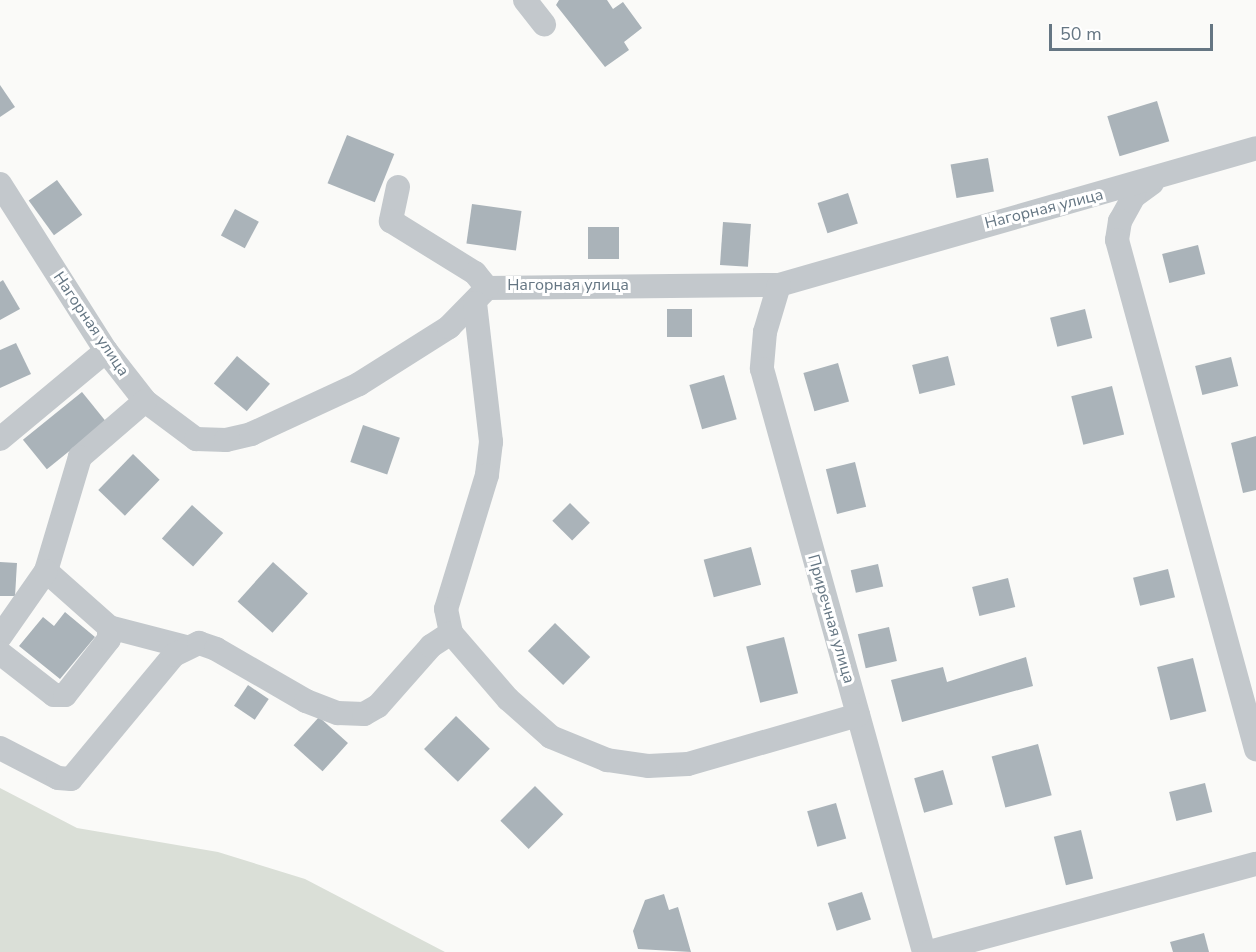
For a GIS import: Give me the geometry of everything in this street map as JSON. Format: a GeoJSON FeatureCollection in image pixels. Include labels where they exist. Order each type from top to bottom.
{"type":"FeatureCollection","features":[{"type":"Feature","properties":{"kind":"street"},"geometry":{"type":"LineString","coordinates":[[525,0],[544,24]]}},
{"type":"Feature","properties":{"kind":"street","name":"Нагорная улица"},"geometry":{"type":"LineString","coordinates":[[0,184],[106,351],[145,401],[196,439],[226,440],[251,434],[359,384],[449,327],[481,296],[779,285],[1005,218],[1154,181],[1256,148]]}},
{"type":"Feature","properties":{"kind":"street"},"geometry":{"type":"LineString","coordinates":[[1154,181],[1134,196],[1120,221],[1117,240],[1256,749]]}},
{"type":"Feature","properties":{"kind":"street"},"geometry":{"type":"LineString","coordinates":[[398,187],[391,222],[475,273],[481,296],[491,442],[487,475],[450,588],[446,609],[451,633],[508,699],[551,737],[607,760],[648,766],[688,764],[858,715]]}},
{"type":"Feature","properties":{"kind":"street","name":"Приречная улица"},"geometry":{"type":"LineString","coordinates":[[779,285],[765,332],[762,369],[924,952]]}},
{"type":"Feature","properties":{"kind":"street"},"geometry":{"type":"LineString","coordinates":[[0,439],[106,351]]}},
{"type":"Feature","properties":{"kind":"street"},"geometry":{"type":"LineString","coordinates":[[0,637],[46,571],[80,458],[145,401]]}},
{"type":"Feature","properties":{"kind":"street"},"geometry":{"type":"LineString","coordinates":[[46,571],[109,627],[186,646],[199,643],[216,649],[306,701],[338,713],[364,714],[378,706],[431,646],[451,633]]}},
{"type":"Feature","properties":{"kind":"street"},"geometry":{"type":"LineString","coordinates":[[0,653],[54,695],[65,695],[110,639],[109,627]]}},
{"type":"Feature","properties":{"kind":"street"},"geometry":{"type":"LineString","coordinates":[[0,748],[58,778],[71,779],[186,646]]}},
{"type":"Feature","properties":{"kind":"street"},"geometry":{"type":"LineString","coordinates":[[929,952],[1256,864]]}},
{"type":"Feature","properties":{"kind":"shaded area"},"geometry":{"type":"Polygon","coordinates":[[[0,788],[77,828],[218,852],[305,879],[445,952],[0,952],[0,788]]]}},
{"type":"Feature","properties":{"kind":"building"},"geometry":{"type":"Polygon","coordinates":[[[559,0],[607,0],[613,9],[623,2],[642,28],[624,42],[629,50],[605,67],[556,5],[559,0]]]}},
{"type":"Feature","properties":{"kind":"building"},"geometry":{"type":"Polygon","coordinates":[[[0,85],[15,107],[0,117],[0,85]]]}},
{"type":"Feature","properties":{"kind":"building"},"geometry":{"type":"Polygon","coordinates":[[[1157,101],[1169,141],[1120,156],[1107,116],[1157,101]]]}},
{"type":"Feature","properties":{"kind":"building"},"geometry":{"type":"Polygon","coordinates":[[[347,135],[394,154],[375,202],[328,183],[347,135]]]}},
{"type":"Feature","properties":{"kind":"building"},"geometry":{"type":"Polygon","coordinates":[[[988,158],[994,191],[956,198],[951,165],[988,158]]]}},
{"type":"Feature","properties":{"kind":"building"},"geometry":{"type":"Polygon","coordinates":[[[57,180],[82,215],[54,235],[29,201],[57,180]]]}},
{"type":"Feature","properties":{"kind":"building"},"geometry":{"type":"Polygon","coordinates":[[[848,193],[858,223],[827,233],[818,203],[848,193]]]}},
{"type":"Feature","properties":{"kind":"building"},"geometry":{"type":"Polygon","coordinates":[[[472,204],[522,211],[516,251],[466,244],[472,204]]]}},
{"type":"Feature","properties":{"kind":"building"},"geometry":{"type":"Polygon","coordinates":[[[235,209],[259,222],[245,248],[221,235],[235,209]]]}},
{"type":"Feature","properties":{"kind":"building"},"geometry":{"type":"Polygon","coordinates":[[[723,222],[751,224],[748,267],[720,265],[723,222]]]}},
{"type":"Feature","properties":{"kind":"building"},"geometry":{"type":"Polygon","coordinates":[[[588,227],[619,227],[619,259],[588,259],[588,227]]]}},
{"type":"Feature","properties":{"kind":"building"},"geometry":{"type":"Polygon","coordinates":[[[1198,245],[1205,274],[1169,283],[1162,254],[1198,245]]]}},
{"type":"Feature","properties":{"kind":"building"},"geometry":{"type":"Polygon","coordinates":[[[3,280],[20,309],[0,320],[0,282],[3,280]]]}},
{"type":"Feature","properties":{"kind":"building"},"geometry":{"type":"Polygon","coordinates":[[[667,309],[692,309],[692,337],[667,337],[667,309]]]}},
{"type":"Feature","properties":{"kind":"building"},"geometry":{"type":"Polygon","coordinates":[[[1085,309],[1092,338],[1057,347],[1050,318],[1085,309]]]}},
{"type":"Feature","properties":{"kind":"building"},"geometry":{"type":"Polygon","coordinates":[[[16,343],[31,374],[0,388],[0,350],[16,343]]]}},
{"type":"Feature","properties":{"kind":"building"},"geometry":{"type":"Polygon","coordinates":[[[237,356],[270,384],[247,411],[214,384],[237,356]]]}},
{"type":"Feature","properties":{"kind":"building"},"geometry":{"type":"Polygon","coordinates":[[[948,356],[955,385],[919,394],[912,365],[948,356]]]}},
{"type":"Feature","properties":{"kind":"building"},"geometry":{"type":"Polygon","coordinates":[[[1231,357],[1238,386],[1202,395],[1195,366],[1231,357]]]}},
{"type":"Feature","properties":{"kind":"building"},"geometry":{"type":"Polygon","coordinates":[[[838,363],[849,401],[814,411],[803,373],[838,363]]]}},
{"type":"Feature","properties":{"kind":"building"},"geometry":{"type":"Polygon","coordinates":[[[724,375],[737,419],[702,429],[689,385],[724,375]]]}},
{"type":"Feature","properties":{"kind":"building"},"geometry":{"type":"Polygon","coordinates":[[[1112,386],[1124,435],[1083,445],[1071,396],[1112,386]]]}},
{"type":"Feature","properties":{"kind":"building"},"geometry":{"type":"Polygon","coordinates":[[[82,392],[106,422],[47,469],[23,440],[82,392]]]}},
{"type":"Feature","properties":{"kind":"building"},"geometry":{"type":"Polygon","coordinates":[[[363,425],[400,438],[387,475],[350,462],[363,425]]]}},
{"type":"Feature","properties":{"kind":"building"},"geometry":{"type":"Polygon","coordinates":[[[1256,436],[1256,490],[1243,493],[1231,443],[1256,436]]]}},
{"type":"Feature","properties":{"kind":"building"},"geometry":{"type":"Polygon","coordinates":[[[133,454],[160,480],[125,516],[98,490],[133,454]]]}},
{"type":"Feature","properties":{"kind":"building"},"geometry":{"type":"Polygon","coordinates":[[[855,462],[866,507],[837,514],[826,469],[855,462]]]}},
{"type":"Feature","properties":{"kind":"building"},"geometry":{"type":"Polygon","coordinates":[[[570,503],[590,523],[572,540],[552,521],[570,503]]]}},
{"type":"Feature","properties":{"kind":"building"},"geometry":{"type":"Polygon","coordinates":[[[192,505],[223,533],[193,567],[162,538],[192,505]]]}},
{"type":"Feature","properties":{"kind":"building"},"geometry":{"type":"Polygon","coordinates":[[[751,547],[761,585],[714,597],[704,560],[751,547]]]}},
{"type":"Feature","properties":{"kind":"building"},"geometry":{"type":"Polygon","coordinates":[[[0,562],[17,563],[15,596],[0,596],[0,562]]]}},
{"type":"Feature","properties":{"kind":"building"},"geometry":{"type":"Polygon","coordinates":[[[273,562],[308,593],[272,633],[238,601],[273,562]]]}},
{"type":"Feature","properties":{"kind":"building"},"geometry":{"type":"Polygon","coordinates":[[[878,564],[883,586],[856,593],[851,570],[878,564]]]}},
{"type":"Feature","properties":{"kind":"building"},"geometry":{"type":"Polygon","coordinates":[[[1168,569],[1175,597],[1140,606],[1133,578],[1168,569]]]}},
{"type":"Feature","properties":{"kind":"building"},"geometry":{"type":"Polygon","coordinates":[[[1008,578],[1015,607],[979,616],[972,587],[1008,578]]]}},
{"type":"Feature","properties":{"kind":"building"},"geometry":{"type":"Polygon","coordinates":[[[65,612],[95,637],[60,679],[19,646],[43,617],[54,626],[65,612]]]}},
{"type":"Feature","properties":{"kind":"building"},"geometry":{"type":"Polygon","coordinates":[[[555,623],[590,657],[563,685],[528,651],[555,623]]]}},
{"type":"Feature","properties":{"kind":"building"},"geometry":{"type":"Polygon","coordinates":[[[889,627],[897,661],[866,668],[858,634],[889,627]]]}},
{"type":"Feature","properties":{"kind":"building"},"geometry":{"type":"Polygon","coordinates":[[[784,637],[798,693],[760,703],[746,646],[784,637]]]}},
{"type":"Feature","properties":{"kind":"building"},"geometry":{"type":"Polygon","coordinates":[[[1026,657],[1033,686],[902,722],[891,680],[943,667],[947,682],[1026,657]]]}},
{"type":"Feature","properties":{"kind":"building"},"geometry":{"type":"Polygon","coordinates":[[[1193,658],[1206,711],[1170,720],[1157,667],[1193,658]]]}},
{"type":"Feature","properties":{"kind":"building"},"geometry":{"type":"Polygon","coordinates":[[[248,685],[269,699],[255,720],[234,706],[248,685]]]}},
{"type":"Feature","properties":{"kind":"building"},"geometry":{"type":"Polygon","coordinates":[[[456,716],[490,749],[458,782],[424,749],[456,716]]]}},
{"type":"Feature","properties":{"kind":"building"},"geometry":{"type":"Polygon","coordinates":[[[319,717],[348,743],[323,771],[294,745],[319,717]]]}},
{"type":"Feature","properties":{"kind":"building"},"geometry":{"type":"Polygon","coordinates":[[[1038,744],[1052,795],[1005,808],[992,756],[1038,744]]]}},
{"type":"Feature","properties":{"kind":"building"},"geometry":{"type":"Polygon","coordinates":[[[943,770],[953,805],[924,813],[914,778],[943,770]]]}},
{"type":"Feature","properties":{"kind":"building"},"geometry":{"type":"Polygon","coordinates":[[[1205,783],[1212,812],[1176,821],[1169,792],[1205,783]]]}},
{"type":"Feature","properties":{"kind":"building"},"geometry":{"type":"Polygon","coordinates":[[[535,786],[563,814],[529,849],[500,821],[535,786]]]}},
{"type":"Feature","properties":{"kind":"building"},"geometry":{"type":"Polygon","coordinates":[[[836,803],[846,839],[817,847],[807,811],[836,803]]]}},
{"type":"Feature","properties":{"kind":"building"},"geometry":{"type":"Polygon","coordinates":[[[1081,830],[1093,879],[1066,885],[1054,837],[1081,830]]]}},
{"type":"Feature","properties":{"kind":"building"},"geometry":{"type":"Polygon","coordinates":[[[862,892],[871,920],[837,931],[828,903],[862,892]]]}},
{"type":"Feature","properties":{"kind":"building"},"geometry":{"type":"Polygon","coordinates":[[[664,894],[669,910],[678,907],[691,952],[638,949],[633,931],[645,900],[664,894]]]}},
{"type":"Feature","properties":{"kind":"building"},"geometry":{"type":"Polygon","coordinates":[[[1204,933],[1209,952],[1173,952],[1170,942],[1204,933]]]}}]}
